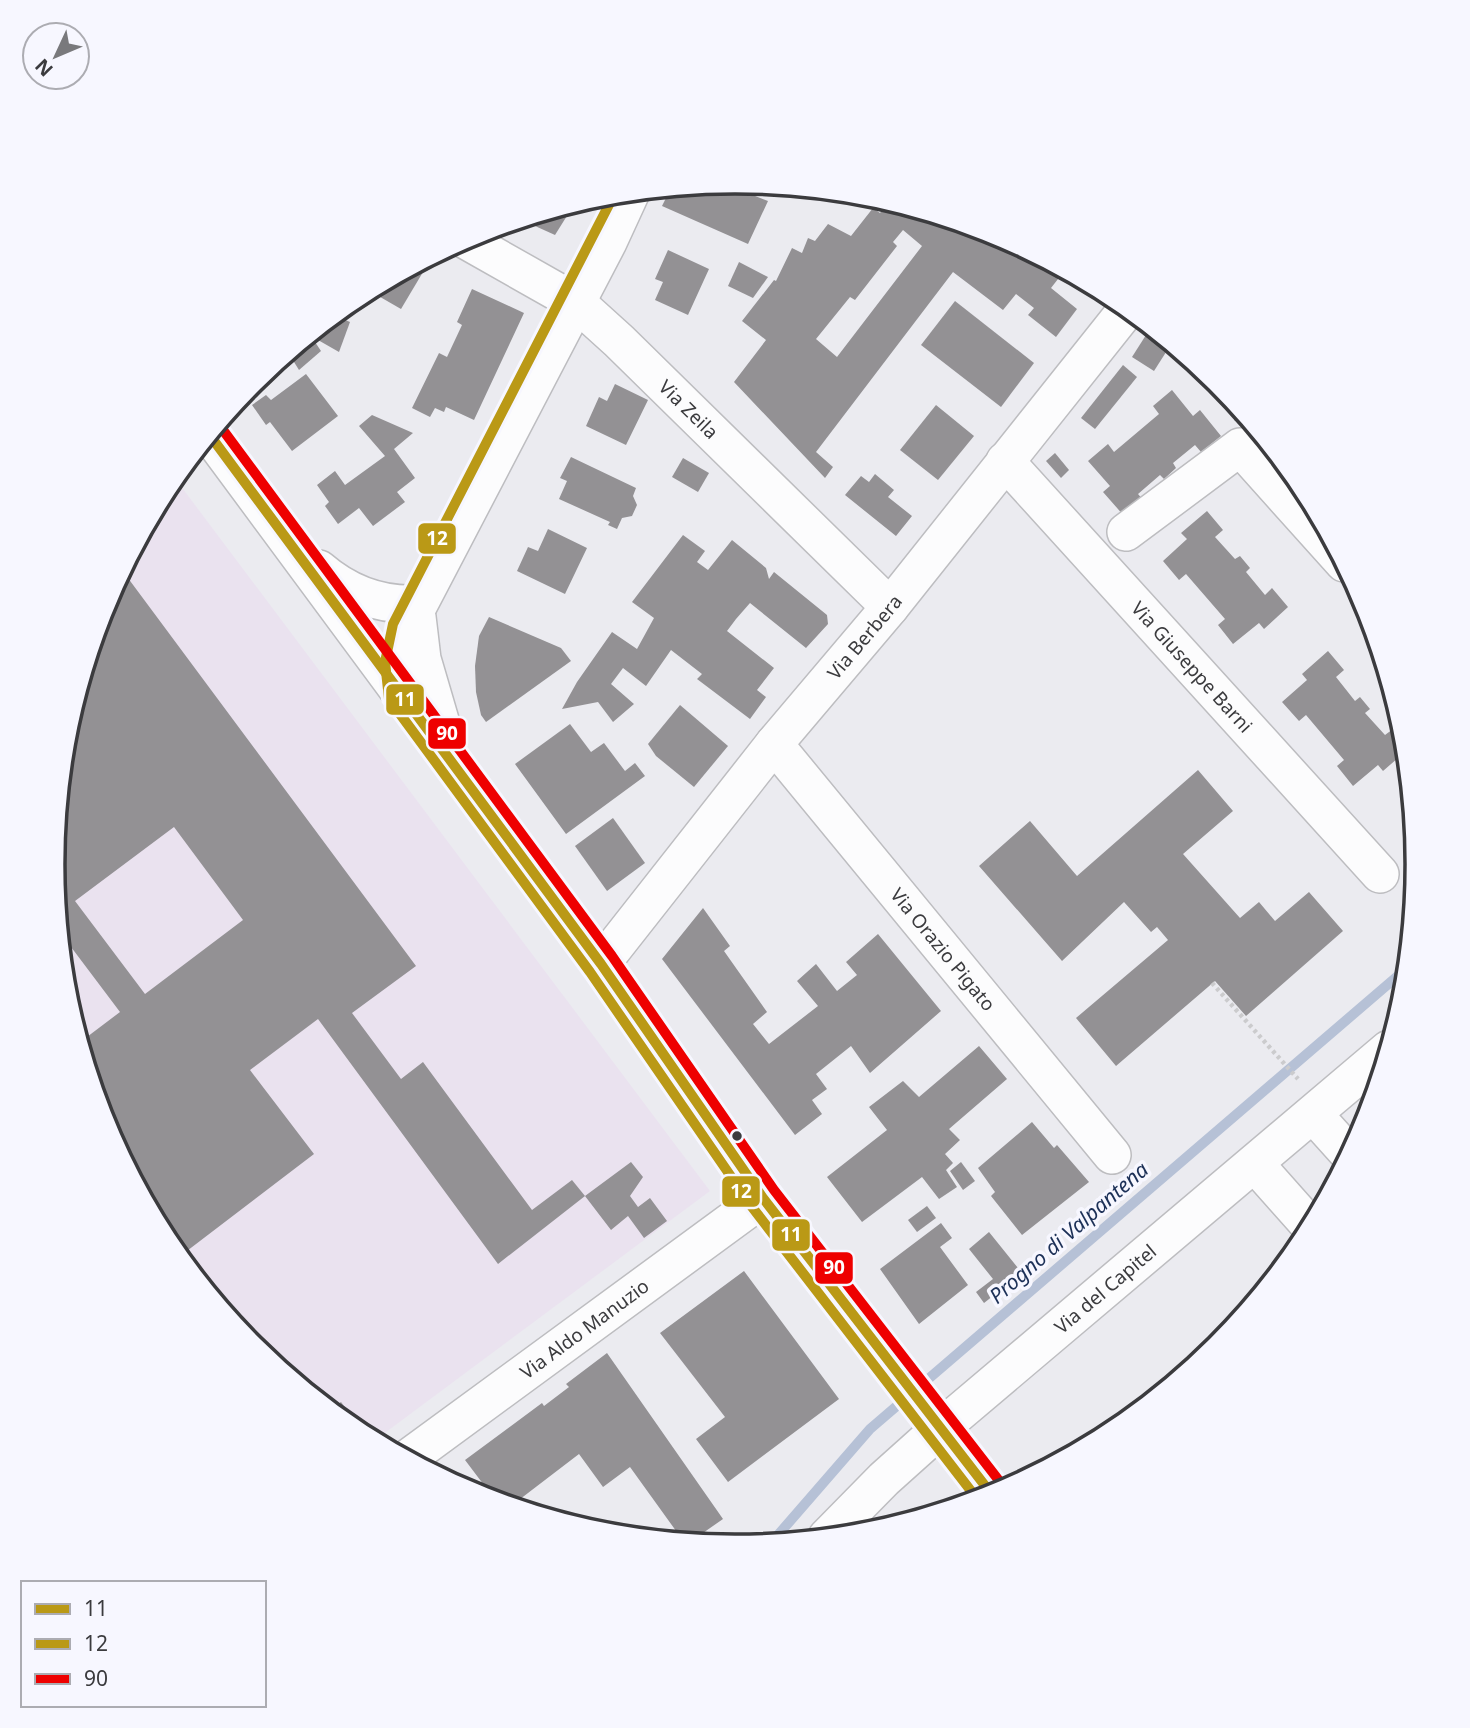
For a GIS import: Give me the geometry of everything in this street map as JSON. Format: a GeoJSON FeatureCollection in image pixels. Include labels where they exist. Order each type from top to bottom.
{"type":"FeatureCollection","features":[{"type":"Feature","properties":{"kind":"street"},"geometry":{"type":"LineString","coordinates":[[402,695],[398,652],[418,604],[577,303],[626,203]]}},
{"type":"Feature","properties":{"kind":"street","name":"Via Zeila"},"geometry":{"type":"LineString","coordinates":[[477,246],[577,303],[890,607]]}},
{"type":"Feature","properties":{"kind":"street","name":"Via Berbera"},"geometry":{"type":"LineString","coordinates":[[601,964],[774,744],[890,607],[1121,317]]}},
{"type":"Feature","properties":{"kind":"street"},"geometry":{"type":"LineString","coordinates":[[214,442],[601,964],[762,1198],[985,1485]]}},
{"type":"Feature","properties":{"kind":"street"},"geometry":{"type":"LineString","coordinates":[[1126,532],[1240,447],[1317,533]]}},
{"type":"Feature","properties":{"kind":"street","name":"Via Giuseppe Barni"},"geometry":{"type":"LineString","coordinates":[[1005,461],[1380,873]]}},
{"type":"Feature","properties":{"kind":"street"},"geometry":{"type":"LineString","coordinates":[[291,546],[330,579],[357,594],[380,603],[418,604]]}},
{"type":"Feature","properties":{"kind":"street"},"geometry":{"type":"LineString","coordinates":[[418,604],[420,648],[432,701],[465,779]]}},
{"type":"Feature","properties":{"kind":"street","name":"Via Orazio Pigato"},"geometry":{"type":"LineString","coordinates":[[774,744],[1112,1155]]}},
{"type":"Feature","properties":{"kind":"street","name":"Via del Capitel"},"geometry":{"type":"LineString","coordinates":[[838,1526],[884,1479],[936,1419],[1255,1164],[1308,1099],[1376,1057]]}},
{"type":"Feature","properties":{"kind":"street"},"geometry":{"type":"LineString","coordinates":[[1308,1099],[1343,1145]]}},
{"type":"Feature","properties":{"kind":"street"},"geometry":{"type":"LineString","coordinates":[[1255,1164],[1303,1218]]}},
{"type":"Feature","properties":{"kind":"street","name":"Via Aldo Manuzio"},"geometry":{"type":"LineString","coordinates":[[416,1453],[762,1198]]}},
{"type":"Feature","properties":{"kind":"path"},"geometry":{"type":"LineString","coordinates":[[1212,983],[1308,1099]]}},
{"type":"Feature","properties":{"kind":"shaded area"},"geometry":{"type":"Polygon","coordinates":[[[181,487],[710,1191],[384,1434],[327,1396],[293,1368],[231,1306],[203,1272],[155,1199],[134,1160],[100,1079],[78,995],[66,908],[66,820],[70,777],[88,691],[100,649],[134,568],[181,487]]]}},
{"type":"Feature","properties":{"kind":"building"},"geometry":{"type":"Polygon","coordinates":[[[751,194],[768,201],[748,244],[662,206],[666,197],[691,195],[751,194]]]}},
{"type":"Feature","properties":{"kind":"building"},"geometry":{"type":"Polygon","coordinates":[[[874,209],[880,213],[882,211],[950,229],[1031,263],[1059,278],[1051,288],[1077,309],[1056,337],[1028,315],[1034,308],[1016,294],[1003,310],[953,272],[816,452],[833,467],[825,478],[734,382],[766,340],[742,321],[774,280],[776,281],[792,248],[802,253],[808,238],[815,241],[828,224],[851,236],[874,209]],[[903,230],[893,242],[897,246],[855,300],[850,297],[816,339],[837,357],[922,246],[903,230]]]}},
{"type":"Feature","properties":{"kind":"building"},"geometry":{"type":"Polygon","coordinates":[[[567,216],[555,235],[533,225],[567,216]]]}},
{"type":"Feature","properties":{"kind":"building"},"geometry":{"type":"Polygon","coordinates":[[[668,250],[709,269],[688,315],[655,300],[663,282],[655,279],[668,250]]]}},
{"type":"Feature","properties":{"kind":"building"},"geometry":{"type":"Polygon","coordinates":[[[739,262],[768,277],[753,298],[728,286],[739,262]]]}},
{"type":"Feature","properties":{"kind":"building"},"geometry":{"type":"Polygon","coordinates":[[[423,271],[401,309],[380,297],[423,271]]]}},
{"type":"Feature","properties":{"kind":"building"},"geometry":{"type":"Polygon","coordinates":[[[472,289],[524,313],[474,420],[446,407],[444,412],[435,408],[430,417],[412,408],[439,353],[447,357],[462,325],[457,322],[472,289]]]}},
{"type":"Feature","properties":{"kind":"building"},"geometry":{"type":"Polygon","coordinates":[[[955,301],[1034,363],[1001,407],[921,345],[955,301]]]}},
{"type":"Feature","properties":{"kind":"building"},"geometry":{"type":"Polygon","coordinates":[[[345,320],[350,322],[339,352],[318,340],[345,320]]]}},
{"type":"Feature","properties":{"kind":"building"},"geometry":{"type":"Polygon","coordinates":[[[1146,335],[1167,351],[1154,371],[1132,357],[1146,335]]]}},
{"type":"Feature","properties":{"kind":"building"},"geometry":{"type":"Polygon","coordinates":[[[315,342],[321,351],[299,370],[293,360],[315,342]]]}},
{"type":"Feature","properties":{"kind":"building"},"geometry":{"type":"Polygon","coordinates":[[[1123,365],[1137,377],[1095,429],[1081,418],[1123,365]]]}},
{"type":"Feature","properties":{"kind":"building"},"geometry":{"type":"Polygon","coordinates":[[[306,374],[338,416],[292,451],[270,422],[266,425],[252,405],[266,395],[271,400],[306,374]]]}},
{"type":"Feature","properties":{"kind":"building"},"geometry":{"type":"Polygon","coordinates":[[[615,384],[648,400],[626,445],[586,426],[599,397],[607,401],[615,384]]]}},
{"type":"Feature","properties":{"kind":"building"},"geometry":{"type":"Polygon","coordinates":[[[1172,390],[1193,416],[1200,410],[1221,436],[1201,452],[1195,445],[1173,463],[1176,468],[1164,479],[1160,475],[1138,494],[1144,501],[1125,517],[1103,492],[1110,486],[1088,461],[1108,444],[1114,452],[1159,414],[1153,406],[1172,390]]]}},
{"type":"Feature","properties":{"kind":"building"},"geometry":{"type":"Polygon","coordinates":[[[936,405],[974,436],[938,480],[900,450],[936,405]]]}},
{"type":"Feature","properties":{"kind":"building"},"geometry":{"type":"Polygon","coordinates":[[[372,415],[413,433],[394,449],[415,478],[397,492],[405,502],[373,526],[359,508],[338,524],[325,506],[329,502],[317,485],[335,471],[345,485],[385,456],[359,426],[372,415]]]}},
{"type":"Feature","properties":{"kind":"building"},"geometry":{"type":"Polygon","coordinates":[[[1055,453],[1069,470],[1061,478],[1046,461],[1055,453]]]}},
{"type":"Feature","properties":{"kind":"building"},"geometry":{"type":"Polygon","coordinates":[[[571,457],[636,488],[633,496],[637,505],[632,516],[622,518],[617,529],[608,525],[610,522],[559,499],[567,481],[560,478],[571,457]]]}},
{"type":"Feature","properties":{"kind":"building"},"geometry":{"type":"Polygon","coordinates":[[[683,458],[709,473],[698,492],[672,477],[683,458]]]}},
{"type":"Feature","properties":{"kind":"building"},"geometry":{"type":"Polygon","coordinates":[[[875,474],[894,490],[888,497],[912,516],[896,536],[845,495],[861,476],[869,482],[875,474]]]}},
{"type":"Feature","properties":{"kind":"building"},"geometry":{"type":"Polygon","coordinates":[[[1207,511],[1223,530],[1215,537],[1235,559],[1240,556],[1250,568],[1246,572],[1265,595],[1272,588],[1288,607],[1264,629],[1259,623],[1233,644],[1218,625],[1225,619],[1186,574],[1179,580],[1163,561],[1187,539],[1181,533],[1207,511]]]}},
{"type":"Feature","properties":{"kind":"building"},"geometry":{"type":"Polygon","coordinates":[[[548,529],[587,548],[565,594],[517,571],[528,547],[538,551],[548,529]]]}},
{"type":"Feature","properties":{"kind":"building"},"geometry":{"type":"Polygon","coordinates":[[[683,535],[705,551],[697,562],[708,570],[732,540],[766,568],[769,579],[774,572],[827,615],[828,624],[806,648],[750,603],[736,619],[727,631],[774,668],[757,690],[766,697],[750,719],[697,679],[702,674],[671,650],[646,686],[623,668],[611,684],[634,704],[613,722],[598,702],[562,709],[577,682],[612,632],[637,649],[654,618],[632,602],[683,535]]]}},
{"type":"Feature","properties":{"kind":"building"},"geometry":{"type":"Polygon","coordinates":[[[129,579],[416,966],[352,1013],[401,1079],[423,1062],[532,1210],[572,1180],[585,1196],[498,1264],[318,1019],[250,1070],[314,1154],[188,1250],[134,1160],[100,1079],[88,1037],[120,1012],[69,945],[65,864],[70,777],[78,733],[100,649],[129,579]],[[174,827],[75,901],[145,994],[243,920],[174,827]]]}},
{"type":"Feature","properties":{"kind":"building"},"geometry":{"type":"Polygon","coordinates":[[[489,617],[561,648],[571,661],[486,722],[481,715],[476,692],[475,666],[479,636],[489,617]]]}},
{"type":"Feature","properties":{"kind":"building"},"geometry":{"type":"Polygon","coordinates":[[[1328,651],[1344,670],[1336,677],[1355,701],[1360,697],[1370,709],[1365,713],[1385,735],[1391,730],[1397,759],[1383,771],[1378,765],[1353,786],[1337,766],[1344,760],[1306,715],[1299,721],[1282,702],[1307,680],[1302,674],[1328,651]]]}},
{"type":"Feature","properties":{"kind":"building"},"geometry":{"type":"Polygon","coordinates":[[[680,705],[728,746],[694,787],[656,756],[648,744],[680,705]]]}},
{"type":"Feature","properties":{"kind":"building"},"geometry":{"type":"Polygon","coordinates":[[[570,724],[591,752],[604,743],[625,771],[635,763],[645,776],[566,834],[515,764],[570,724]]]}},
{"type":"Feature","properties":{"kind":"building"},"geometry":{"type":"Polygon","coordinates":[[[1198,770],[1233,811],[1183,854],[1240,918],[1259,902],[1275,921],[1309,892],[1343,931],[1246,1016],[1215,981],[1116,1066],[1076,1018],[1168,940],[1157,927],[1151,932],[1124,902],[1062,961],[979,866],[1030,821],[1077,876],[1198,770]]]}},
{"type":"Feature","properties":{"kind":"building"},"geometry":{"type":"Polygon","coordinates":[[[613,818],[645,863],[607,891],[575,846],[613,818]]]}},
{"type":"Feature","properties":{"kind":"building"},"geometry":{"type":"Polygon","coordinates":[[[703,908],[730,946],[724,951],[767,1012],[753,1024],[769,1044],[818,1006],[797,981],[816,964],[837,991],[857,975],[846,962],[878,934],[941,1011],[870,1073],[851,1046],[816,1074],[827,1089],[812,1100],[822,1114],[795,1135],[662,959],[703,908]]]}},
{"type":"Feature","properties":{"kind":"building"},"geometry":{"type":"Polygon","coordinates":[[[979,1046],[1007,1079],[949,1129],[960,1140],[945,1154],[953,1163],[946,1170],[957,1187],[939,1199],[922,1177],[862,1222],[827,1177],[887,1130],[869,1107],[903,1081],[919,1097],[979,1046]]]}},
{"type":"Feature","properties":{"kind":"building"},"geometry":{"type":"Polygon","coordinates":[[[1032,1122],[1054,1148],[1057,1145],[1089,1182],[1022,1235],[991,1196],[995,1192],[978,1168],[1032,1122]]]}},
{"type":"Feature","properties":{"kind":"building"},"geometry":{"type":"Polygon","coordinates":[[[631,1162],[643,1177],[630,1196],[638,1207],[650,1198],[667,1221],[644,1238],[628,1216],[611,1230],[585,1196],[631,1162]]]}},
{"type":"Feature","properties":{"kind":"building"},"geometry":{"type":"Polygon","coordinates":[[[961,1162],[975,1181],[963,1190],[950,1171],[961,1162]]]}},
{"type":"Feature","properties":{"kind":"building"},"geometry":{"type":"Polygon","coordinates":[[[927,1206],[936,1218],[917,1232],[908,1220],[927,1206]]]}},
{"type":"Feature","properties":{"kind":"building"},"geometry":{"type":"Polygon","coordinates":[[[941,1223],[952,1238],[940,1247],[968,1285],[919,1324],[880,1269],[941,1223]]]}},
{"type":"Feature","properties":{"kind":"building"},"geometry":{"type":"Polygon","coordinates":[[[989,1232],[1022,1273],[984,1303],[976,1292],[993,1279],[969,1249],[989,1232]]]}},
{"type":"Feature","properties":{"kind":"building"},"geometry":{"type":"Polygon","coordinates":[[[744,1271],[839,1399],[728,1482],[696,1439],[725,1417],[660,1333],[744,1271]]]}},
{"type":"Feature","properties":{"kind":"building"},"geometry":{"type":"Polygon","coordinates":[[[607,1353],[723,1519],[703,1533],[677,1532],[630,1467],[603,1487],[579,1454],[520,1499],[484,1485],[465,1460],[542,1403],[544,1406],[569,1387],[566,1384],[607,1353]]]}},
{"type":"Feature","properties":{"kind":"waterway","name":"Progno di Valpantena"},"geometry":{"type":"LineString","coordinates":[[780,1533],[870,1429],[1395,978]]}},
{"type":"Feature","properties":{"kind":"transit line","name":"12"},"geometry":{"type":"LineString","coordinates":[[608,206],[393,624],[385,662],[389,699],[590,972],[752,1207],[971,1491]]}},
{"type":"Feature","properties":{"kind":"transit line","name":"90"},"geometry":{"type":"LineString","coordinates":[[224,431],[612,956],[774,1190],[998,1480]]}},
{"type":"Feature","properties":{"kind":"transit line","name":"11"},"geometry":{"type":"LineString","coordinates":[[215,442],[601,964],[763,1198],[985,1485]]}}]}
